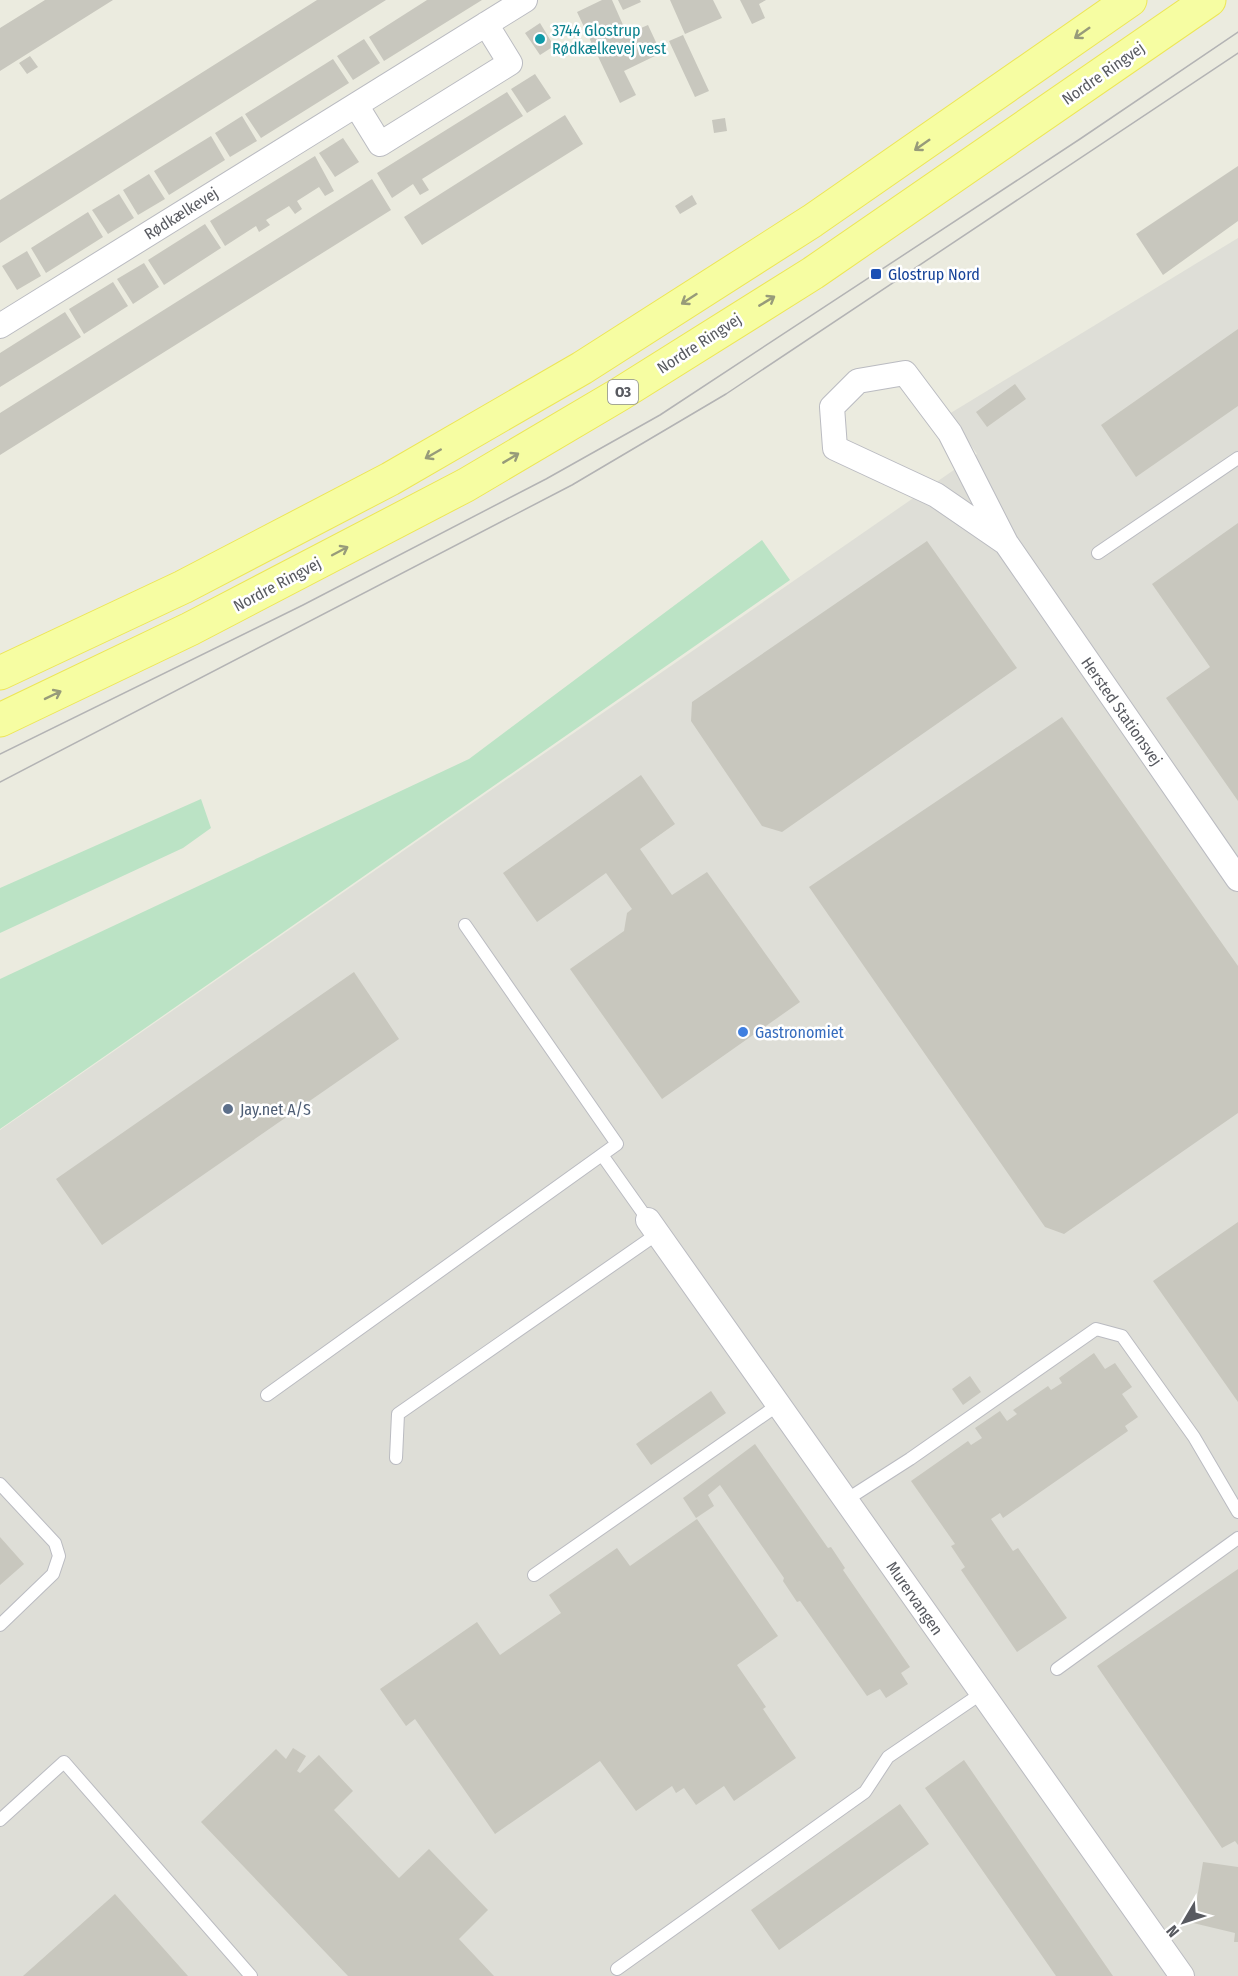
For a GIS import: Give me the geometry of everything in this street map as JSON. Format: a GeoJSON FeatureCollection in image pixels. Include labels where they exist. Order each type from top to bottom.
{"type":"FeatureCollection","features":[{"type":"Feature","properties":{"kind":"main road","name":"O3"},"geometry":{"type":"LineString","coordinates":[[0,673],[183,587],[348,501],[582,368],[812,221],[1130,0]]}},
{"type":"Feature","properties":{"kind":"main road","name":"Nordre Ringvej"},"geometry":{"type":"LineString","coordinates":[[0,720],[190,629],[466,485],[620,394],[813,273],[1209,0]]}},
{"type":"Feature","properties":{"kind":"street","name":"Rødkælkevej"},"geometry":{"type":"LineString","coordinates":[[2,320],[525,0]]}},
{"type":"Feature","properties":{"kind":"street"},"geometry":{"type":"LineString","coordinates":[[356,105],[380,144],[510,63],[486,24]]}},
{"type":"Feature","properties":{"kind":"street","name":"Hersted Stationsvej"},"geometry":{"type":"LineString","coordinates":[[1006,543],[936,495],[835,448],[832,407],[858,381],[905,373],[950,433],[1006,543],[1238,879]]}},
{"type":"Feature","properties":{"kind":"street","name":"Murervangen"},"geometry":{"type":"LineString","coordinates":[[653,1227],[1182,1976]]}},
{"type":"Feature","properties":{"kind":"lane"},"geometry":{"type":"LineString","coordinates":[[1098,554],[1238,458]]}},
{"type":"Feature","properties":{"kind":"lane"},"geometry":{"type":"LineString","coordinates":[[267,1395],[617,1144],[465,925]]}},
{"type":"Feature","properties":{"kind":"lane"},"geometry":{"type":"LineString","coordinates":[[396,1458],[398,1414],[653,1227],[602,1155]]}},
{"type":"Feature","properties":{"kind":"lane"},"geometry":{"type":"LineString","coordinates":[[846,1500],[910,1459],[1096,1329],[1122,1336],[1194,1437],[1238,1512]]}},
{"type":"Feature","properties":{"kind":"lane"},"geometry":{"type":"LineString","coordinates":[[534,1575],[778,1405]]}},
{"type":"Feature","properties":{"kind":"lane"},"geometry":{"type":"LineString","coordinates":[[0,1484],[55,1543],[59,1556],[53,1574],[0,1625]]}},
{"type":"Feature","properties":{"kind":"lane"},"geometry":{"type":"LineString","coordinates":[[1057,1669],[1238,1538]]}},
{"type":"Feature","properties":{"kind":"lane"},"geometry":{"type":"LineString","coordinates":[[617,1969],[865,1792],[888,1757],[982,1693]]}},
{"type":"Feature","properties":{"kind":"lane"},"geometry":{"type":"LineString","coordinates":[[0,1820],[64,1762],[251,1976]]}},
{"type":"Feature","properties":{"kind":"shaded area"},"geometry":{"type":"Polygon","coordinates":[[[1238,238],[1238,1976],[0,1976],[0,1130],[977,454],[949,414],[1238,238]]]}},
{"type":"Feature","properties":{"kind":"green space"},"geometry":{"type":"Polygon","coordinates":[[[762,540],[790,580],[0,1129],[0,979],[469,759],[762,540]]]}},
{"type":"Feature","properties":{"kind":"green space"},"geometry":{"type":"Polygon","coordinates":[[[201,799],[211,828],[183,848],[0,933],[0,888],[201,799]]]}},
{"type":"Feature","properties":{"kind":"building"},"geometry":{"type":"Polygon","coordinates":[[[45,0],[113,0],[0,71],[0,28],[45,0]]]}},
{"type":"Feature","properties":{"kind":"building"},"geometry":{"type":"Polygon","coordinates":[[[317,0],[386,0],[0,243],[0,200],[317,0]]]}},
{"type":"Feature","properties":{"kind":"building"},"geometry":{"type":"Polygon","coordinates":[[[427,0],[482,0],[384,61],[369,37],[427,0]]]}},
{"type":"Feature","properties":{"kind":"building"},"geometry":{"type":"Polygon","coordinates":[[[602,0],[612,0],[627,34],[648,25],[661,53],[624,71],[636,95],[620,103],[577,12],[602,0]]]}},
{"type":"Feature","properties":{"kind":"building"},"geometry":{"type":"Polygon","coordinates":[[[618,0],[640,0],[641,2],[623,10],[618,0]]]}},
{"type":"Feature","properties":{"kind":"building"},"geometry":{"type":"Polygon","coordinates":[[[670,0],[713,0],[722,18],[685,34],[670,0]]]}},
{"type":"Feature","properties":{"kind":"building"},"geometry":{"type":"Polygon","coordinates":[[[740,0],[766,0],[759,4],[765,18],[752,24],[740,0]]]}},
{"type":"Feature","properties":{"kind":"building","name":"3744 Glostrup Rødkælkevej vest"},"geometry":{"type":"Polygon","coordinates":[[[540,23],[554,46],[540,55],[525,33],[540,23]]]}},
{"type":"Feature","properties":{"kind":"building"},"geometry":{"type":"Polygon","coordinates":[[[683,35],[709,91],[695,97],[669,41],[683,35]]]}},
{"type":"Feature","properties":{"kind":"building"},"geometry":{"type":"Polygon","coordinates":[[[364,39],[380,63],[353,80],[337,56],[364,39]]]}},
{"type":"Feature","properties":{"kind":"building"},"geometry":{"type":"Polygon","coordinates":[[[30,56],[38,67],[27,74],[19,63],[30,56]]]}},
{"type":"Feature","properties":{"kind":"building"},"geometry":{"type":"Polygon","coordinates":[[[333,59],[349,83],[261,138],[245,114],[333,59]]]}},
{"type":"Feature","properties":{"kind":"building"},"geometry":{"type":"Polygon","coordinates":[[[535,74],[551,98],[527,113],[511,89],[535,74]]]}},
{"type":"Feature","properties":{"kind":"building"},"geometry":{"type":"Polygon","coordinates":[[[507,92],[523,116],[422,179],[429,190],[420,195],[413,184],[392,198],[377,173],[507,92]]]}},
{"type":"Feature","properties":{"kind":"building"},"geometry":{"type":"Polygon","coordinates":[[[565,115],[583,144],[422,245],[404,217],[565,115]]]}},
{"type":"Feature","properties":{"kind":"building"},"geometry":{"type":"Polygon","coordinates":[[[242,116],[257,141],[230,157],[215,133],[242,116]]]}},
{"type":"Feature","properties":{"kind":"building"},"geometry":{"type":"Polygon","coordinates":[[[725,118],[727,131],[714,133],[712,120],[725,118]]]}},
{"type":"Feature","properties":{"kind":"building"},"geometry":{"type":"Polygon","coordinates":[[[211,136],[225,160],[169,195],[154,171],[211,136]]]}},
{"type":"Feature","properties":{"kind":"building"},"geometry":{"type":"Polygon","coordinates":[[[343,138],[359,162],[335,177],[319,153],[343,138]]]}},
{"type":"Feature","properties":{"kind":"building"},"geometry":{"type":"Polygon","coordinates":[[[315,156],[334,191],[325,196],[319,187],[297,201],[302,209],[295,214],[289,206],[266,220],[270,225],[259,232],[256,226],[225,246],[210,221],[315,156]]]}},
{"type":"Feature","properties":{"kind":"building"},"geometry":{"type":"Polygon","coordinates":[[[1238,166],[1238,221],[1163,275],[1136,234],[1238,166]]]}},
{"type":"Feature","properties":{"kind":"building"},"geometry":{"type":"Polygon","coordinates":[[[149,174],[165,199],[138,215],[123,190],[149,174]]]}},
{"type":"Feature","properties":{"kind":"building"},"geometry":{"type":"Polygon","coordinates":[[[372,179],[391,210],[0,455],[0,413],[372,179]]]}},
{"type":"Feature","properties":{"kind":"building"},"geometry":{"type":"Polygon","coordinates":[[[119,194],[134,218],[108,234],[92,210],[119,194]]]}},
{"type":"Feature","properties":{"kind":"building"},"geometry":{"type":"Polygon","coordinates":[[[692,195],[697,204],[680,214],[675,206],[692,195]]]}},
{"type":"Feature","properties":{"kind":"building"},"geometry":{"type":"Polygon","coordinates":[[[88,212],[103,237],[46,273],[31,248],[88,212]]]}},
{"type":"Feature","properties":{"kind":"building"},"geometry":{"type":"Polygon","coordinates":[[[205,224],[221,248],[164,285],[148,260],[205,224]]]}},
{"type":"Feature","properties":{"kind":"building"},"geometry":{"type":"Polygon","coordinates":[[[27,251],[41,276],[17,290],[2,266],[27,251]]]}},
{"type":"Feature","properties":{"kind":"building"},"geometry":{"type":"Polygon","coordinates":[[[144,263],[159,287],[133,304],[117,279],[144,263]]]}},
{"type":"Feature","properties":{"kind":"building"},"geometry":{"type":"Polygon","coordinates":[[[113,282],[128,306],[84,334],[69,309],[113,282]]]}},
{"type":"Feature","properties":{"kind":"building"},"geometry":{"type":"Polygon","coordinates":[[[65,312],[81,337],[0,387],[0,353],[65,312]]]}},
{"type":"Feature","properties":{"kind":"building"},"geometry":{"type":"Polygon","coordinates":[[[1238,329],[1238,406],[1136,477],[1101,425],[1238,329]]]}},
{"type":"Feature","properties":{"kind":"building"},"geometry":{"type":"Polygon","coordinates":[[[1015,384],[1026,399],[987,427],[976,412],[1015,384]]]}},
{"type":"Feature","properties":{"kind":"building"},"geometry":{"type":"Polygon","coordinates":[[[1238,523],[1238,801],[1166,698],[1210,667],[1152,584],[1238,523]]]}},
{"type":"Feature","properties":{"kind":"building"},"geometry":{"type":"Polygon","coordinates":[[[927,541],[1017,668],[782,832],[762,826],[691,721],[692,702],[927,541]]]}},
{"type":"Feature","properties":{"kind":"building"},"geometry":{"type":"Polygon","coordinates":[[[1062,717],[1238,966],[1238,1113],[1064,1234],[1045,1227],[809,887],[1062,717]]]}},
{"type":"Feature","properties":{"kind":"building"},"geometry":{"type":"Polygon","coordinates":[[[641,775],[675,824],[640,849],[672,895],[707,872],[800,1002],[662,1099],[570,969],[624,931],[627,913],[632,909],[606,873],[537,922],[503,873],[641,775]]]}},
{"type":"Feature","properties":{"kind":"building","name":"Jay.net A/S"},"geometry":{"type":"Polygon","coordinates":[[[354,972],[399,1039],[102,1245],[56,1179],[354,972]]]}},
{"type":"Feature","properties":{"kind":"building"},"geometry":{"type":"Polygon","coordinates":[[[1238,1222],[1238,1402],[1153,1281],[1238,1222]]]}},
{"type":"Feature","properties":{"kind":"building"},"geometry":{"type":"Polygon","coordinates":[[[1094,1353],[1105,1369],[1115,1363],[1132,1387],[1122,1394],[1138,1417],[1125,1426],[1128,1431],[1003,1518],[1000,1513],[991,1519],[1013,1551],[1018,1548],[1067,1618],[1017,1652],[961,1570],[965,1567],[951,1546],[955,1544],[911,1481],[968,1441],[971,1445],[982,1438],[975,1428],[1000,1411],[1007,1421],[1017,1414],[1013,1410],[1048,1386],[1051,1390],[1062,1383],[1059,1378],[1094,1353]]]}},
{"type":"Feature","properties":{"kind":"building"},"geometry":{"type":"Polygon","coordinates":[[[970,1376],[981,1392],[963,1405],[952,1389],[970,1376]]]}},
{"type":"Feature","properties":{"kind":"building"},"geometry":{"type":"Polygon","coordinates":[[[711,1391],[726,1413],[651,1465],[636,1444],[711,1391]]]}},
{"type":"Feature","properties":{"kind":"building"},"geometry":{"type":"Polygon","coordinates":[[[755,1444],[828,1548],[831,1547],[845,1568],[843,1570],[910,1667],[901,1673],[908,1684],[886,1698],[880,1689],[867,1696],[800,1601],[797,1602],[783,1581],[784,1578],[720,1485],[708,1495],[714,1506],[696,1518],[683,1498],[755,1444]]]}},
{"type":"Feature","properties":{"kind":"building"},"geometry":{"type":"Polygon","coordinates":[[[697,1519],[778,1636],[737,1665],[766,1707],[763,1709],[796,1758],[734,1801],[724,1786],[696,1805],[684,1788],[676,1793],[672,1786],[636,1811],[600,1761],[495,1834],[415,1719],[406,1726],[380,1689],[477,1622],[500,1655],[561,1613],[549,1595],[617,1548],[630,1566],[697,1519]]]}},
{"type":"Feature","properties":{"kind":"building"},"geometry":{"type":"Polygon","coordinates":[[[0,1537],[24,1564],[0,1585],[0,1537]]]}},
{"type":"Feature","properties":{"kind":"building"},"geometry":{"type":"Polygon","coordinates":[[[1238,1569],[1238,1845],[1235,1841],[1222,1848],[1097,1666],[1238,1569]]]}},
{"type":"Feature","properties":{"kind":"building"},"geometry":{"type":"Polygon","coordinates":[[[293,1748],[306,1756],[297,1771],[300,1773],[319,1755],[353,1791],[334,1810],[399,1878],[429,1849],[488,1910],[459,1939],[494,1976],[348,1976],[201,1822],[276,1749],[286,1759],[293,1748]]]}},
{"type":"Feature","properties":{"kind":"building"},"geometry":{"type":"Polygon","coordinates":[[[964,1760],[1113,1976],[1056,1976],[925,1788],[964,1760]]]}},
{"type":"Feature","properties":{"kind":"building"},"geometry":{"type":"Polygon","coordinates":[[[900,1804],[929,1844],[779,1950],[751,1910],[900,1804]]]}},
{"type":"Feature","properties":{"kind":"building"},"geometry":{"type":"Polygon","coordinates":[[[1203,1862],[1238,1867],[1238,1942],[1234,1942],[1235,1933],[1193,1923],[1203,1862]]]}},
{"type":"Feature","properties":{"kind":"building"},"geometry":{"type":"Polygon","coordinates":[[[115,1894],[188,1976],[23,1976],[115,1894]]]}},
{"type":"Feature","properties":{"kind":"tram line"},"geometry":{"type":"LineString","coordinates":[[0,754],[303,605],[546,479],[660,415],[1080,139],[1238,32]]}},
{"type":"Feature","properties":{"kind":"tram line"},"geometry":{"type":"LineString","coordinates":[[0,782],[572,485],[726,394],[1238,53]]}},
{"type":"Feature","properties":{"kind":"place","name":"3744 Glostrup Rødkælkevej vest"},"geometry":{"type":"Point","coordinates":[540,39]}},
{"type":"Feature","properties":{"kind":"place","name":"Glostrup Nord"},"geometry":{"type":"Point","coordinates":[876,274]}},
{"type":"Feature","properties":{"kind":"place","name":"Gastronomiet"},"geometry":{"type":"Point","coordinates":[743,1032]}},
{"type":"Feature","properties":{"kind":"place","name":"Jay.net A/S"},"geometry":{"type":"Point","coordinates":[228,1109]}}]}
